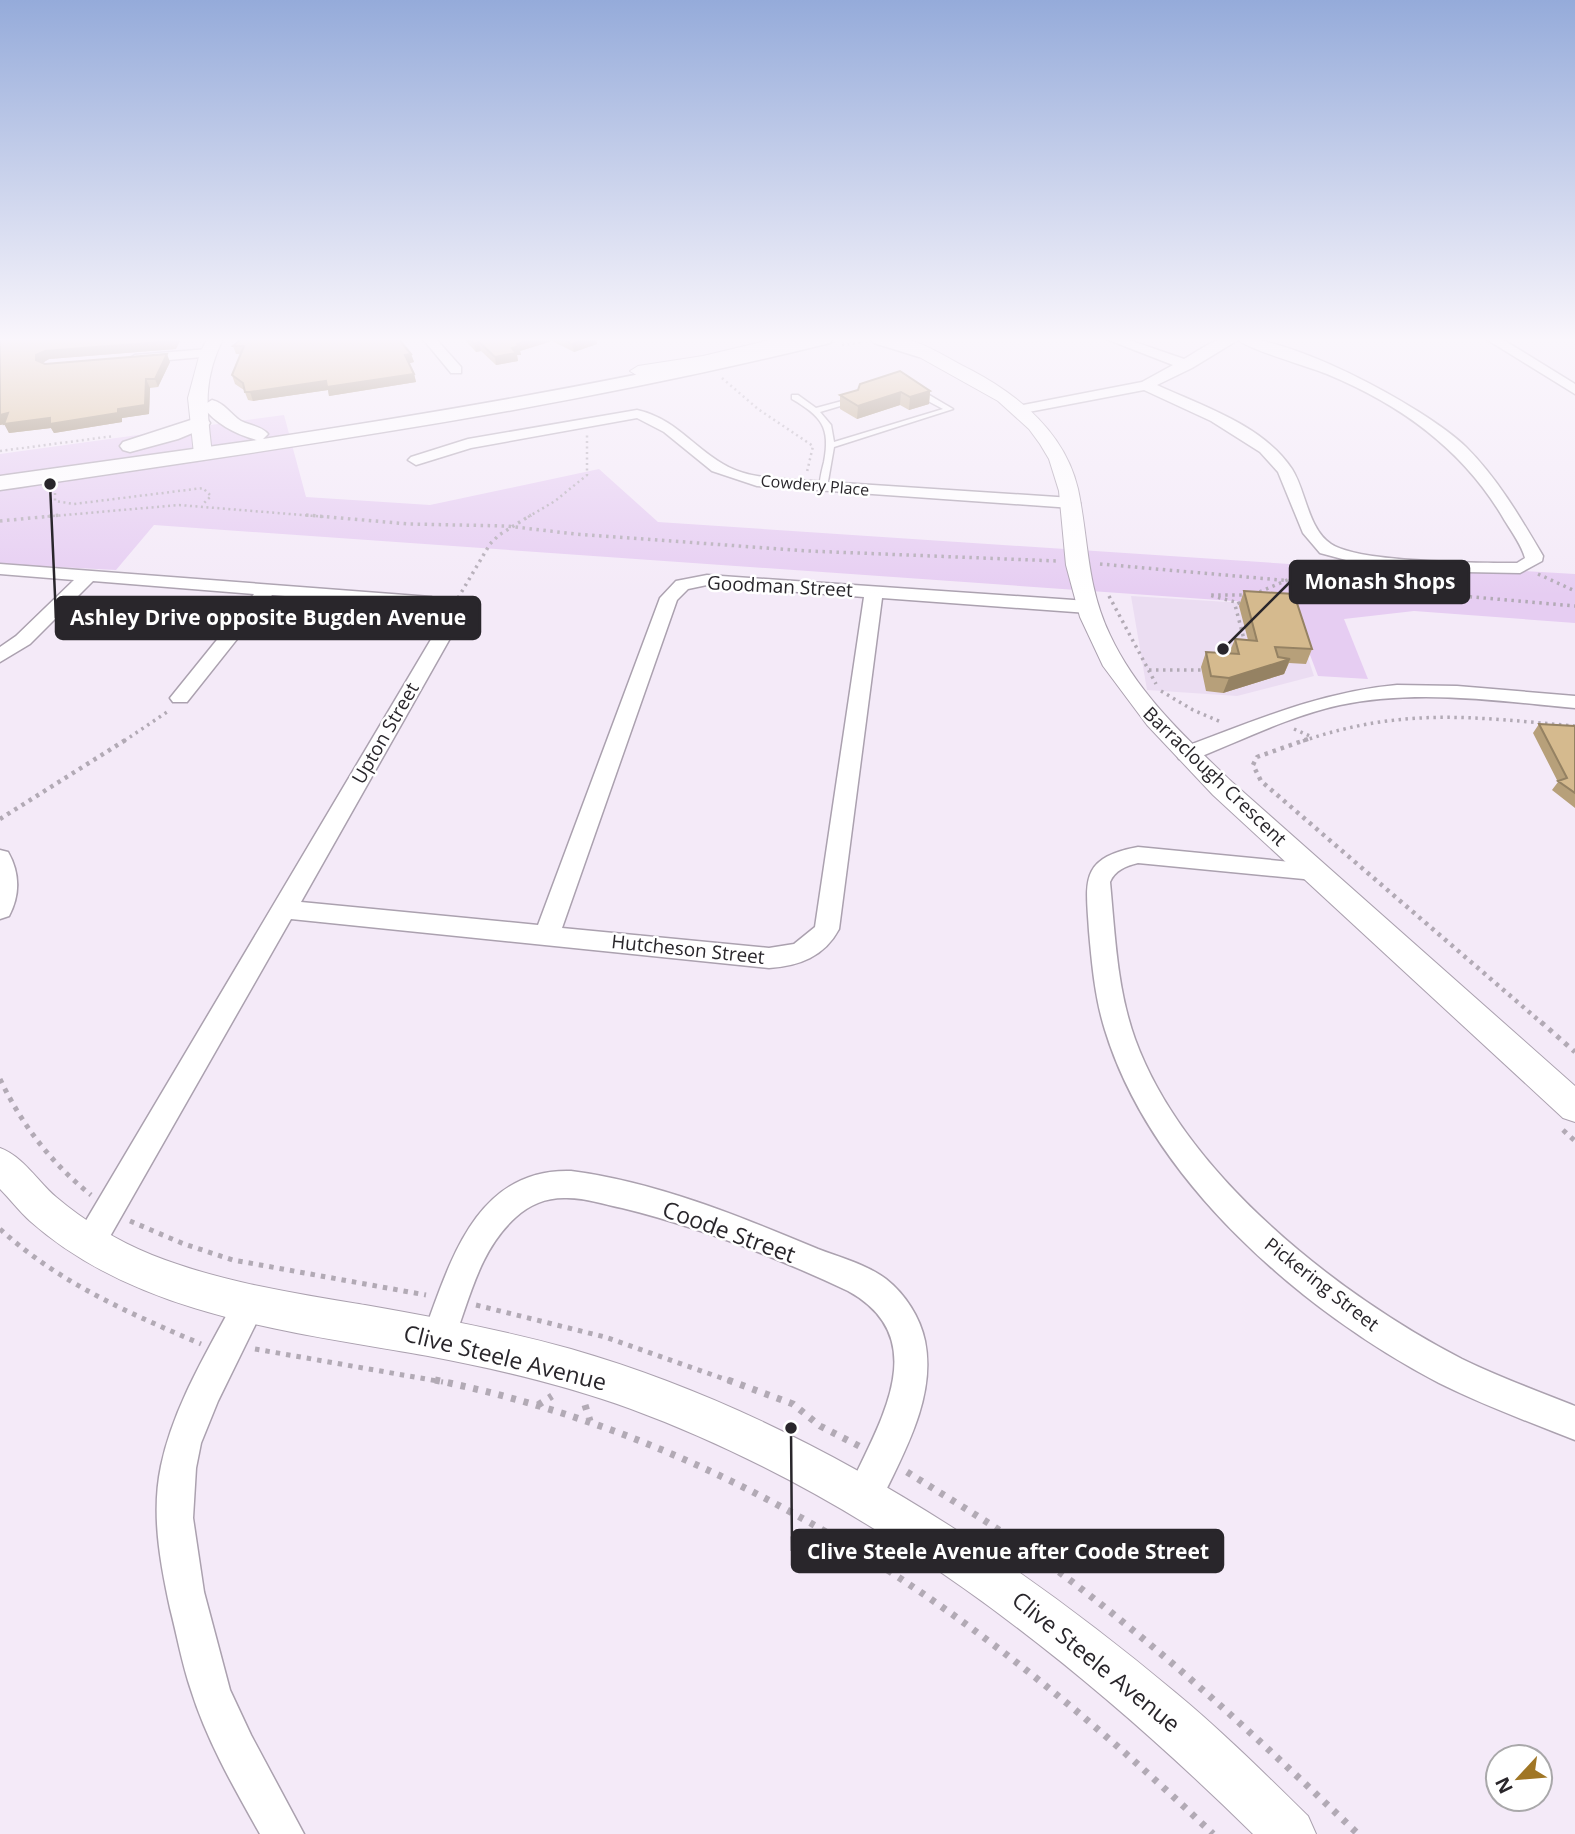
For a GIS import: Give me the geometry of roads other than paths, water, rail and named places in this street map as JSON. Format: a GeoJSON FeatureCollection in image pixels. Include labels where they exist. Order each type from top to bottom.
{"type":"FeatureCollection","features":[{"type":"Feature","properties":{"kind":"main road"},"geometry":{"type":"LineString","coordinates":[[209,436],[234,425],[258,434]]}},
{"type":"Feature","properties":{"kind":"main road"},"geometry":{"type":"LineString","coordinates":[[0,483],[209,436],[258,434],[324,425]]}},
{"type":"Feature","properties":{"kind":"main road"},"geometry":{"type":"LineString","coordinates":[[0,470],[209,436],[325,425]]}},
{"type":"Feature","properties":{"kind":"street"},"geometry":{"type":"LineString","coordinates":[[208,425],[209,436]]}},
{"type":"Feature","properties":{"kind":"street","name":"Cowdery Place"},"geometry":{"type":"LineString","coordinates":[[416,460],[468,444],[569,425]]}},
{"type":"Feature","properties":{"kind":"street","name":"Cowdery Place"},"geometry":{"type":"LineString","coordinates":[[664,425],[703,459],[724,472],[769,483],[1072,503]]}},
{"type":"Feature","properties":{"kind":"street","name":"Barraclough Crescent"},"geometry":{"type":"LineString","coordinates":[[1035,425],[1065,470],[1072,503],[1077,562],[1087,607],[1100,640],[1120,674],[1181,747],[1575,1107]]}},
{"type":"Feature","properties":{"kind":"street"},"geometry":{"type":"LineString","coordinates":[[1226,425],[1263,447],[1280,463],[1293,481],[1315,541],[1323,548],[1342,556],[1505,568],[1523,567],[1533,561],[1534,556],[1502,501],[1481,473],[1456,447],[1428,425]]}},
{"type":"Feature","properties":{"kind":"street"},"geometry":{"type":"LineString","coordinates":[[0,569],[267,589]]}},
{"type":"Feature","properties":{"kind":"street"},"geometry":{"type":"LineString","coordinates":[[0,656],[23,640],[88,576]]}},
{"type":"Feature","properties":{"kind":"street","name":"Goodman Street"},"geometry":{"type":"LineString","coordinates":[[547,935],[671,592],[691,582],[707,580],[1087,607]]}},
{"type":"Feature","properties":{"kind":"street"},"geometry":{"type":"LineString","coordinates":[[180,698],[267,589]]}},
{"type":"Feature","properties":{"kind":"street","name":"Upton Street"},"geometry":{"type":"LineString","coordinates":[[89,1244],[448,626],[450,617],[442,607],[431,602],[267,589]]}},
{"type":"Feature","properties":{"kind":"street","name":"Hutcheson Street"},"geometry":{"type":"LineString","coordinates":[[283,909],[769,958],[784,958],[806,951],[822,938],[827,929],[874,591]]}},
{"type":"Feature","properties":{"kind":"street"},"geometry":{"type":"LineString","coordinates":[[1181,747],[1282,722],[1340,699],[1399,692],[1440,692],[1575,702]]}},
{"type":"Feature","properties":{"kind":"street","name":"Pickering Street"},"geometry":{"type":"LineString","coordinates":[[1314,871],[1138,855],[1125,857],[1108,865],[1101,873],[1098,882],[1105,964],[1115,1019],[1137,1077],[1172,1138],[1222,1199],[1284,1260],[1361,1318],[1405,1345],[1499,1394],[1575,1423]]}},
{"type":"Feature","properties":{"kind":"street"},"geometry":{"type":"LineString","coordinates":[[0,858],[6,875],[5,897],[0,910]]}},
{"type":"Feature","properties":{"kind":"street","name":"Clive Steele Avenue"},"geometry":{"type":"LineString","coordinates":[[0,1164],[21,1191],[89,1244],[162,1279],[250,1303],[438,1338],[546,1363],[652,1397],[757,1442],[863,1499],[980,1571],[1040,1613],[1162,1713],[1290,1834]]}},
{"type":"Feature","properties":{"kind":"street","name":"Coode Street"},"geometry":{"type":"LineString","coordinates":[[438,1338],[476,1239],[489,1220],[507,1204],[529,1192],[553,1185],[576,1184],[640,1200],[748,1235],[870,1286],[893,1309],[908,1337],[912,1370],[904,1406],[863,1499]]}},
{"type":"Feature","properties":{"kind":"street"},"geometry":{"type":"LineString","coordinates":[[250,1303],[204,1392],[184,1444],[174,1496],[174,1521],[185,1596],[213,1697],[258,1790],[283,1834]]}},
{"type":"Feature","properties":{"kind":"lane"},"geometry":{"type":"LineString","coordinates":[[824,487],[831,446],[829,425]]}},
{"type":"Feature","properties":{"kind":"lane"},"geometry":{"type":"LineString","coordinates":[[831,446],[899,425]]}},
{"type":"Feature","properties":{"kind":"place","name":"Ashley Drive opposite Bugden Avenue"},"geometry":{"type":"Point","coordinates":[50,484]}},
{"type":"Feature","properties":{"kind":"place","name":"Monash Shops"},"geometry":{"type":"Point","coordinates":[1223,649]}},
{"type":"Feature","properties":{"kind":"place","name":"Clive Steele Avenue after Coode Street"},"geometry":{"type":"Point","coordinates":[791,1428]}}]}
